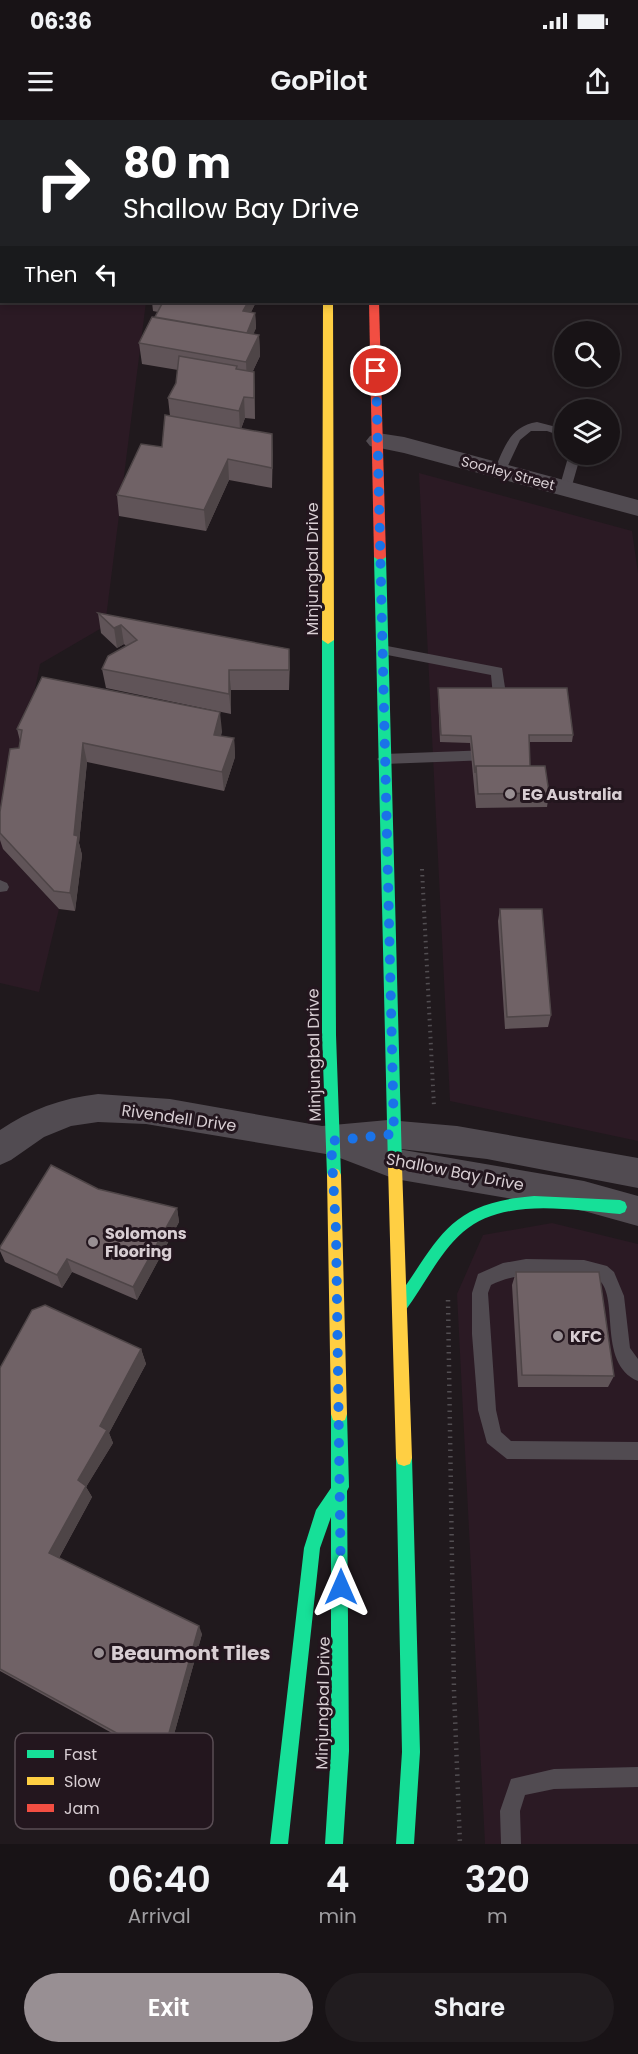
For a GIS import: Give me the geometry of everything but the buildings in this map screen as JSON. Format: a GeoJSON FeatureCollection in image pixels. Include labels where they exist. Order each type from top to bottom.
{"type":"FeatureCollection","features":[{"type":"Feature","properties":{"kind":"main road","name":"Minjungbal Drive"},"geometry":{"type":"LineString","coordinates":[[328,303],[331,1141],[336,1230],[341,1486],[340,1751],[334,1844]]}},
{"type":"Feature","properties":{"kind":"main road"},"geometry":{"type":"LineString","coordinates":[[374,303],[411,1752],[419,1833]]}},
{"type":"Feature","properties":{"kind":"main road"},"geometry":{"type":"LineString","coordinates":[[400,1306],[458,1227],[479,1212],[511,1205],[533,1204],[629,1209]]}},
{"type":"Feature","properties":{"kind":"main road"},"geometry":{"type":"LineString","coordinates":[[279,1844],[312,1548],[318,1522],[326,1504],[341,1486]]}},
{"type":"Feature","properties":{"kind":"main road"},"geometry":{"type":"LineString","coordinates":[[405,1844],[411,1752]]}},
{"type":"Feature","properties":{"kind":"street","name":"Soorley Street"},"geometry":{"type":"LineString","coordinates":[[378,441],[404,445],[638,508]]}},
{"type":"Feature","properties":{"kind":"street","name":"Rivendell Drive"},"geometry":{"type":"LineString","coordinates":[[0,1150],[15,1136],[40,1123],[68,1113],[98,1108],[133,1110],[331,1141]]}},
{"type":"Feature","properties":{"kind":"street","name":"Shallow Bay Drive"},"geometry":{"type":"LineString","coordinates":[[394,1149],[435,1139],[563,1158],[638,1173]]}},
{"type":"Feature","properties":{"kind":"street","name":"Shallow Bay Drive"},"geometry":{"type":"LineString","coordinates":[[331,1141],[394,1149],[629,1209]]}},
{"type":"Feature","properties":{"kind":"lane"},"geometry":{"type":"LineString","coordinates":[[500,471],[515,434],[521,429],[541,426],[554,430]]}},
{"type":"Feature","properties":{"kind":"lane"},"geometry":{"type":"LineString","coordinates":[[565,489],[572,465]]}},
{"type":"Feature","properties":{"kind":"lane"},"geometry":{"type":"LineString","coordinates":[[382,650],[497,671],[502,719]]}},
{"type":"Feature","properties":{"kind":"lane"},"geometry":{"type":"LineString","coordinates":[[384,759],[506,755]]}},
{"type":"Feature","properties":{"kind":"lane"},"geometry":{"type":"LineString","coordinates":[[638,1372],[629,1363],[621,1348],[615,1296],[610,1281],[603,1273],[579,1266],[513,1267],[484,1280],[480,1293],[481,1334],[487,1410],[493,1437],[507,1450],[638,1451]]}},
{"type":"Feature","properties":{"kind":"lane"},"geometry":{"type":"LineString","coordinates":[[512,1844],[510,1811],[518,1786],[554,1779],[638,1777]]}},
{"type":"Feature","properties":{"kind":"path"},"geometry":{"type":"LineString","coordinates":[[411,120],[566,120]]}},
{"type":"Feature","properties":{"kind":"path"},"geometry":{"type":"LineString","coordinates":[[422,865],[435,1139]]}},
{"type":"Feature","properties":{"kind":"path"},"geometry":{"type":"LineString","coordinates":[[448,1294],[454,1679],[460,1844]]}},
{"type":"Feature","properties":{"kind":"shaded area"},"geometry":{"type":"Polygon","coordinates":[[[0,303],[146,303],[105,626],[40,664],[3,849],[59,909],[39,992],[0,983],[0,303]]]}},
{"type":"Feature","properties":{"kind":"shaded area"},"geometry":{"type":"Polygon","coordinates":[[[419,473],[632,531],[638,573],[638,1141],[450,1101],[419,473]]]}},
{"type":"Feature","properties":{"kind":"shaded area"},"geometry":{"type":"Polygon","coordinates":[[[552,1223],[638,1244],[638,1844],[485,1844],[457,1294],[483,1235],[552,1223]]]}},
{"type":"Feature","properties":{"kind":"traffic: fast"},"geometry":{"type":"LineString","coordinates":[[380,557],[395,1166]]}},
{"type":"Feature","properties":{"kind":"traffic: fast"},"geometry":{"type":"LineString","coordinates":[[328,640],[329,1035],[334,1175]]}},
{"type":"Feature","properties":{"kind":"traffic: fast"},"geometry":{"type":"LineString","coordinates":[[400,1306],[441,1246],[457,1228],[473,1216],[512,1204],[534,1202],[620,1207]]}},
{"type":"Feature","properties":{"kind":"traffic: fast"},"geometry":{"type":"LineString","coordinates":[[334,1844],[340,1751],[339,1414]]}},
{"type":"Feature","properties":{"kind":"traffic: fast"},"geometry":{"type":"LineString","coordinates":[[404,1458],[411,1752],[405,1844]]}},
{"type":"Feature","properties":{"kind":"traffic: fast"},"geometry":{"type":"LineString","coordinates":[[279,1844],[312,1548],[322,1516],[341,1487]]}},
{"type":"Feature","properties":{"kind":"traffic: slow"},"geometry":{"type":"LineString","coordinates":[[328,303],[328,640]]}},
{"type":"Feature","properties":{"kind":"traffic: slow"},"geometry":{"type":"LineString","coordinates":[[395,1166],[404,1458]]}},
{"type":"Feature","properties":{"kind":"traffic: slow"},"geometry":{"type":"LineString","coordinates":[[334,1175],[339,1414]]}},
{"type":"Feature","properties":{"kind":"traffic: jam"},"geometry":{"type":"LineString","coordinates":[[374,303],[380,557]]}},
{"type":"Feature","properties":{"kind":"place","name":"EG Australia"},"geometry":{"type":"Point","coordinates":[510,794]}},
{"type":"Feature","properties":{"kind":"place","name":"Solomons Flooring"},"geometry":{"type":"Point","coordinates":[93,1242]}},
{"type":"Feature","properties":{"kind":"place","name":"KFC"},"geometry":{"type":"Point","coordinates":[558,1336]}},
{"type":"Feature","properties":{"kind":"place","name":"Beaumont Tiles"},"geometry":{"type":"Point","coordinates":[99,1653]}},
{"type":"Feature","properties":{"kind":"route"},"geometry":{"type":"LineString","coordinates":[[341,1587],[336,1230],[331,1141],[394,1134],[376,371]]}}]}
